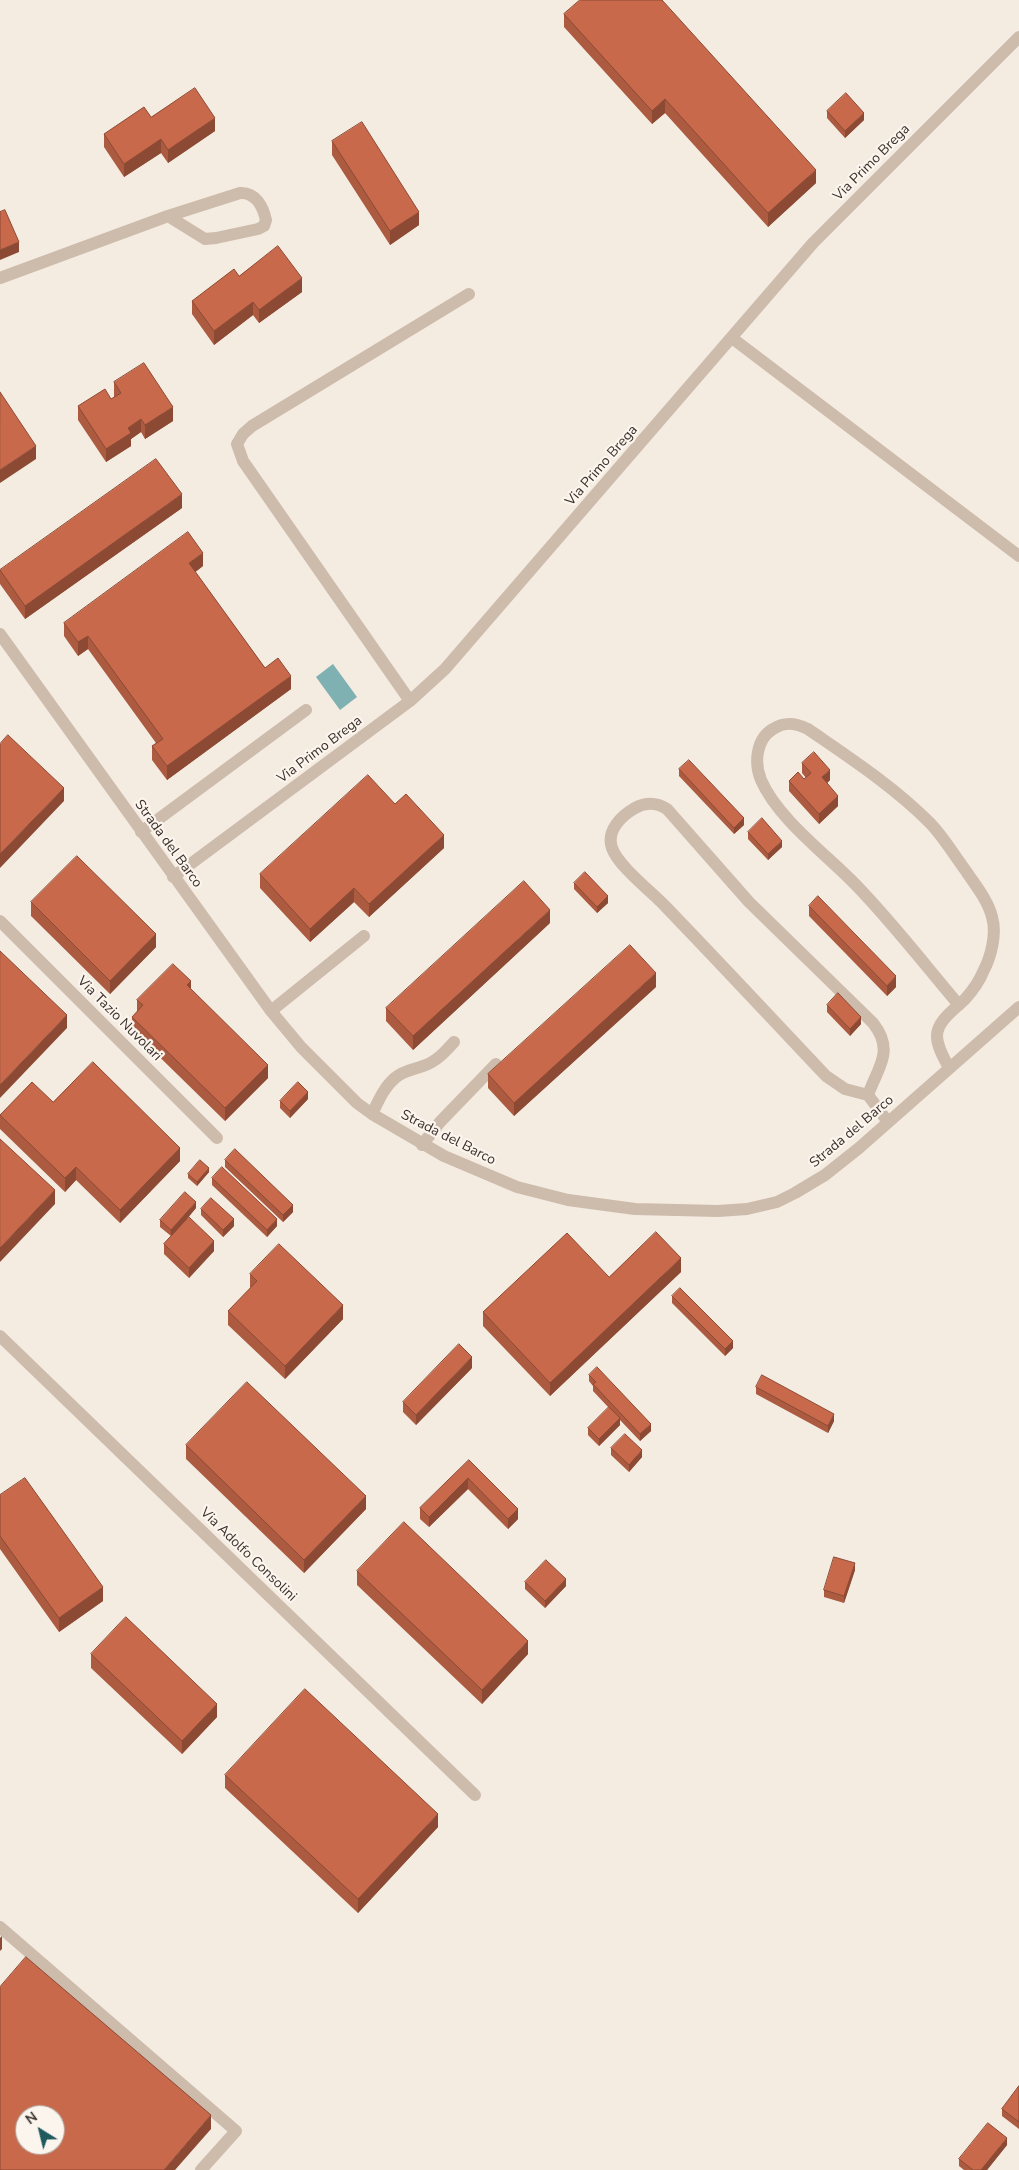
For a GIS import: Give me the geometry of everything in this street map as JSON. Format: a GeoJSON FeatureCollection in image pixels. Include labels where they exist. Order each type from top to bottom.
{"type":"FeatureCollection","features":[{"type":"Feature","properties":{"kind":"street","name":"Via Primo Brega"},"geometry":{"type":"LineString","coordinates":[[173,877],[410,702],[445,669],[813,243],[1019,37]]}},
{"type":"Feature","properties":{"kind":"street"},"geometry":{"type":"LineString","coordinates":[[0,278],[168,216],[243,193],[251,195],[258,201],[266,220],[264,226],[258,229],[210,239],[199,236],[168,216]]}},
{"type":"Feature","properties":{"kind":"street"},"geometry":{"type":"LineString","coordinates":[[410,702],[243,462],[237,444],[243,434],[252,426],[469,294]]}},
{"type":"Feature","properties":{"kind":"street"},"geometry":{"type":"LineString","coordinates":[[732,338],[1019,556]]}},
{"type":"Feature","properties":{"kind":"street","name":"Strada del Barco"},"geometry":{"type":"LineString","coordinates":[[2,639],[271,1011],[342,1090],[372,1114],[422,1145],[517,1187],[568,1200],[635,1209],[726,1211],[767,1205],[795,1193],[838,1165],[1019,1007]]}},
{"type":"Feature","properties":{"kind":"street"},"geometry":{"type":"LineString","coordinates":[[141,832],[306,710]]}},
{"type":"Feature","properties":{"kind":"street"},"geometry":{"type":"LineString","coordinates":[[949,1068],[939,1046],[937,1034],[943,1021],[959,1006],[973,990],[984,971],[991,950],[994,927],[988,907],[966,871],[930,823],[860,765],[799,725],[784,724],[770,730],[761,739],[758,760],[760,776],[771,798],[810,842],[865,894],[959,1006]]}},
{"type":"Feature","properties":{"kind":"street"},"geometry":{"type":"LineString","coordinates":[[868,1095],[883,1060],[885,1050],[882,1036],[873,1023],[749,902],[667,809],[657,804],[646,804],[623,816],[614,829],[611,842],[612,850],[620,862],[665,905],[826,1076],[846,1089],[868,1095],[888,1122]]}},
{"type":"Feature","properties":{"kind":"street","name":"Via Tazio Nuvolari"},"geometry":{"type":"LineString","coordinates":[[0,921],[217,1138]]}},
{"type":"Feature","properties":{"kind":"street"},"geometry":{"type":"LineString","coordinates":[[271,1011],[364,936]]}},
{"type":"Feature","properties":{"kind":"street"},"geometry":{"type":"LineString","coordinates":[[372,1114],[386,1088],[396,1077],[407,1070],[431,1063],[454,1042]]}},
{"type":"Feature","properties":{"kind":"street"},"geometry":{"type":"LineString","coordinates":[[422,1145],[440,1122],[496,1064]]}},
{"type":"Feature","properties":{"kind":"street","name":"Via Adolfo Consolini"},"geometry":{"type":"LineString","coordinates":[[0,1336],[475,1795]]}},
{"type":"Feature","properties":{"kind":"street"},"geometry":{"type":"LineString","coordinates":[[0,1927],[236,2131],[201,2170]]}},
{"type":"Feature","properties":{"kind":"water"},"geometry":{"type":"Polygon","coordinates":[[[333,664],[357,697],[340,710],[316,677],[333,664]]]}},
{"type":"Feature","properties":{"kind":"building"},"geometry":{"type":"Polygon","coordinates":[[[580,0],[662,0],[816,170],[768,213],[665,99],[652,111],[564,14],[580,0]]]}},
{"type":"Feature","properties":{"kind":"building"},"geometry":{"type":"Polygon","coordinates":[[[195,88],[215,118],[168,150],[161,139],[124,164],[104,134],[144,107],[151,117],[195,88]]]}},
{"type":"Feature","properties":{"kind":"building"},"geometry":{"type":"Polygon","coordinates":[[[846,93],[864,113],[845,131],[827,111],[846,93]]]}},
{"type":"Feature","properties":{"kind":"building"},"geometry":{"type":"Polygon","coordinates":[[[362,122],[419,212],[390,231],[332,141],[362,122]]]}},
{"type":"Feature","properties":{"kind":"building"},"geometry":{"type":"Polygon","coordinates":[[[5,210],[19,242],[0,250],[0,212],[5,210]]]}},
{"type":"Feature","properties":{"kind":"building"},"geometry":{"type":"Polygon","coordinates":[[[278,246],[302,278],[259,310],[253,302],[214,331],[192,301],[234,269],[239,276],[278,246]]]}},
{"type":"Feature","properties":{"kind":"building"},"geometry":{"type":"Polygon","coordinates":[[[144,363],[173,407],[145,425],[141,419],[128,428],[131,433],[106,449],[78,406],[105,389],[111,399],[121,393],[114,382],[144,363]]]}},
{"type":"Feature","properties":{"kind":"building"},"geometry":{"type":"Polygon","coordinates":[[[0,392],[36,446],[0,470],[0,392]]]}},
{"type":"Feature","properties":{"kind":"building"},"geometry":{"type":"Polygon","coordinates":[[[156,459],[182,494],[25,606],[0,570],[156,459]]]}},
{"type":"Feature","properties":{"kind":"building"},"geometry":{"type":"Polygon","coordinates":[[[188,532],[203,553],[189,563],[265,668],[278,658],[291,676],[167,766],[152,746],[163,739],[88,636],[78,642],[64,623],[188,532]]]}},
{"type":"Feature","properties":{"kind":"building"},"geometry":{"type":"Polygon","coordinates":[[[8,735],[64,788],[0,854],[0,744],[8,735]]]}},
{"type":"Feature","properties":{"kind":"building"},"geometry":{"type":"Polygon","coordinates":[[[814,752],[830,770],[822,777],[838,796],[819,814],[789,781],[798,772],[804,779],[811,773],[802,763],[814,752]]]}},
{"type":"Feature","properties":{"kind":"building"},"geometry":{"type":"Polygon","coordinates":[[[689,760],[744,818],[734,828],[679,769],[689,760]]]}},
{"type":"Feature","properties":{"kind":"building"},"geometry":{"type":"Polygon","coordinates":[[[368,775],[395,804],[406,794],[444,835],[369,904],[354,888],[310,929],[260,874],[368,775]]]}},
{"type":"Feature","properties":{"kind":"building"},"geometry":{"type":"Polygon","coordinates":[[[762,818],[782,841],[768,854],[748,832],[762,818]]]}},
{"type":"Feature","properties":{"kind":"building"},"geometry":{"type":"Polygon","coordinates":[[[77,856],[156,934],[110,981],[31,902],[77,856]]]}},
{"type":"Feature","properties":{"kind":"building"},"geometry":{"type":"Polygon","coordinates":[[[585,872],[608,896],[597,907],[574,883],[585,872]]]}},
{"type":"Feature","properties":{"kind":"building"},"geometry":{"type":"Polygon","coordinates":[[[524,881],[550,910],[413,1036],[386,1008],[524,881]]]}},
{"type":"Feature","properties":{"kind":"building"},"geometry":{"type":"Polygon","coordinates":[[[818,896],[896,976],[887,986],[809,906],[818,896]]]}},
{"type":"Feature","properties":{"kind":"building"},"geometry":{"type":"Polygon","coordinates":[[[630,945],[656,973],[514,1103],[488,1074],[630,945]]]}},
{"type":"Feature","properties":{"kind":"building"},"geometry":{"type":"Polygon","coordinates":[[[0,951],[67,1015],[0,1085],[0,951]]]}},
{"type":"Feature","properties":{"kind":"building"},"geometry":{"type":"Polygon","coordinates":[[[173,964],[191,981],[187,985],[268,1065],[225,1108],[132,1017],[143,1005],[137,1000],[173,964]]]}},
{"type":"Feature","properties":{"kind":"building"},"geometry":{"type":"Polygon","coordinates":[[[838,993],[861,1017],[850,1029],[827,1005],[838,993]]]}},
{"type":"Feature","properties":{"kind":"building"},"geometry":{"type":"Polygon","coordinates":[[[93,1062],[180,1148],[120,1210],[76,1167],[65,1178],[0,1115],[32,1082],[53,1102],[93,1062]]]}},
{"type":"Feature","properties":{"kind":"building"},"geometry":{"type":"Polygon","coordinates":[[[298,1082],[308,1092],[290,1111],[280,1101],[298,1082]]]}},
{"type":"Feature","properties":{"kind":"building"},"geometry":{"type":"Polygon","coordinates":[[[0,1139],[55,1190],[0,1248],[0,1139]]]}},
{"type":"Feature","properties":{"kind":"building"},"geometry":{"type":"Polygon","coordinates":[[[235,1149],[293,1205],[283,1215],[225,1160],[235,1149]]]}},
{"type":"Feature","properties":{"kind":"building"},"geometry":{"type":"Polygon","coordinates":[[[200,1160],[209,1168],[197,1182],[188,1174],[200,1160]]]}},
{"type":"Feature","properties":{"kind":"building"},"geometry":{"type":"Polygon","coordinates":[[[222,1167],[277,1219],[267,1230],[212,1178],[222,1167]]]}},
{"type":"Feature","properties":{"kind":"building"},"geometry":{"type":"Polygon","coordinates":[[[185,1192],[196,1202],[171,1230],[160,1220],[185,1192]]]}},
{"type":"Feature","properties":{"kind":"building"},"geometry":{"type":"Polygon","coordinates":[[[211,1198],[234,1219],[223,1230],[201,1209],[211,1198]]]}},
{"type":"Feature","properties":{"kind":"building"},"geometry":{"type":"Polygon","coordinates":[[[189,1217],[214,1241],[189,1268],[164,1244],[189,1217]]]}},
{"type":"Feature","properties":{"kind":"building"},"geometry":{"type":"Polygon","coordinates":[[[656,1232],[681,1258],[550,1383],[483,1312],[567,1233],[609,1277],[656,1232]]]}},
{"type":"Feature","properties":{"kind":"building"},"geometry":{"type":"Polygon","coordinates":[[[279,1244],[343,1305],[285,1366],[228,1311],[257,1281],[250,1274],[279,1244]]]}},
{"type":"Feature","properties":{"kind":"building"},"geometry":{"type":"Polygon","coordinates":[[[680,1288],[733,1341],[725,1349],[672,1296],[680,1288]]]}},
{"type":"Feature","properties":{"kind":"building"},"geometry":{"type":"Polygon","coordinates":[[[459,1344],[472,1357],[416,1415],[403,1402],[459,1344]]]}},
{"type":"Feature","properties":{"kind":"building"},"geometry":{"type":"Polygon","coordinates":[[[597,1367],[651,1424],[640,1434],[593,1384],[596,1382],[589,1375],[597,1367]]]}},
{"type":"Feature","properties":{"kind":"building"},"geometry":{"type":"Polygon","coordinates":[[[762,1375],[834,1414],[828,1426],[756,1387],[762,1375]]]}},
{"type":"Feature","properties":{"kind":"building"},"geometry":{"type":"Polygon","coordinates":[[[247,1382],[366,1496],[304,1560],[186,1445],[247,1382]]]}},
{"type":"Feature","properties":{"kind":"building"},"geometry":{"type":"Polygon","coordinates":[[[609,1407],[620,1418],[599,1439],[588,1428],[609,1407]]]}},
{"type":"Feature","properties":{"kind":"building"},"geometry":{"type":"Polygon","coordinates":[[[625,1434],[642,1450],[629,1465],[611,1448],[625,1434]]]}},
{"type":"Feature","properties":{"kind":"building"},"geometry":{"type":"Polygon","coordinates":[[[469,1460],[518,1509],[508,1519],[468,1478],[429,1517],[420,1508],[469,1460]]]}},
{"type":"Feature","properties":{"kind":"building"},"geometry":{"type":"Polygon","coordinates":[[[25,1478],[103,1587],[59,1618],[0,1536],[0,1495],[25,1478]]]}},
{"type":"Feature","properties":{"kind":"building"},"geometry":{"type":"Polygon","coordinates":[[[404,1522],[528,1641],[482,1690],[357,1571],[404,1522]]]}},
{"type":"Feature","properties":{"kind":"building"},"geometry":{"type":"Polygon","coordinates":[[[834,1557],[855,1563],[844,1596],[824,1590],[834,1557]]]}},
{"type":"Feature","properties":{"kind":"building"},"geometry":{"type":"Polygon","coordinates":[[[546,1560],[566,1579],[545,1601],[525,1582],[546,1560]]]}},
{"type":"Feature","properties":{"kind":"building"},"geometry":{"type":"Polygon","coordinates":[[[126,1617],[217,1704],[182,1741],[91,1654],[126,1617]]]}},
{"type":"Feature","properties":{"kind":"building"},"geometry":{"type":"Polygon","coordinates":[[[305,1689],[438,1814],[358,1899],[225,1775],[305,1689]]]}},
{"type":"Feature","properties":{"kind":"building"},"geometry":{"type":"Polygon","coordinates":[[[26,1957],[211,2115],[164,2170],[0,2170],[0,1987],[26,1957]]]}},
{"type":"Feature","properties":{"kind":"building"},"geometry":{"type":"Polygon","coordinates":[[[1019,2086],[1019,2122],[1002,2109],[1019,2086]]]}},
{"type":"Feature","properties":{"kind":"building"},"geometry":{"type":"Polygon","coordinates":[[[988,2123],[1007,2138],[981,2170],[973,2170],[959,2159],[988,2123]]]}}]}
